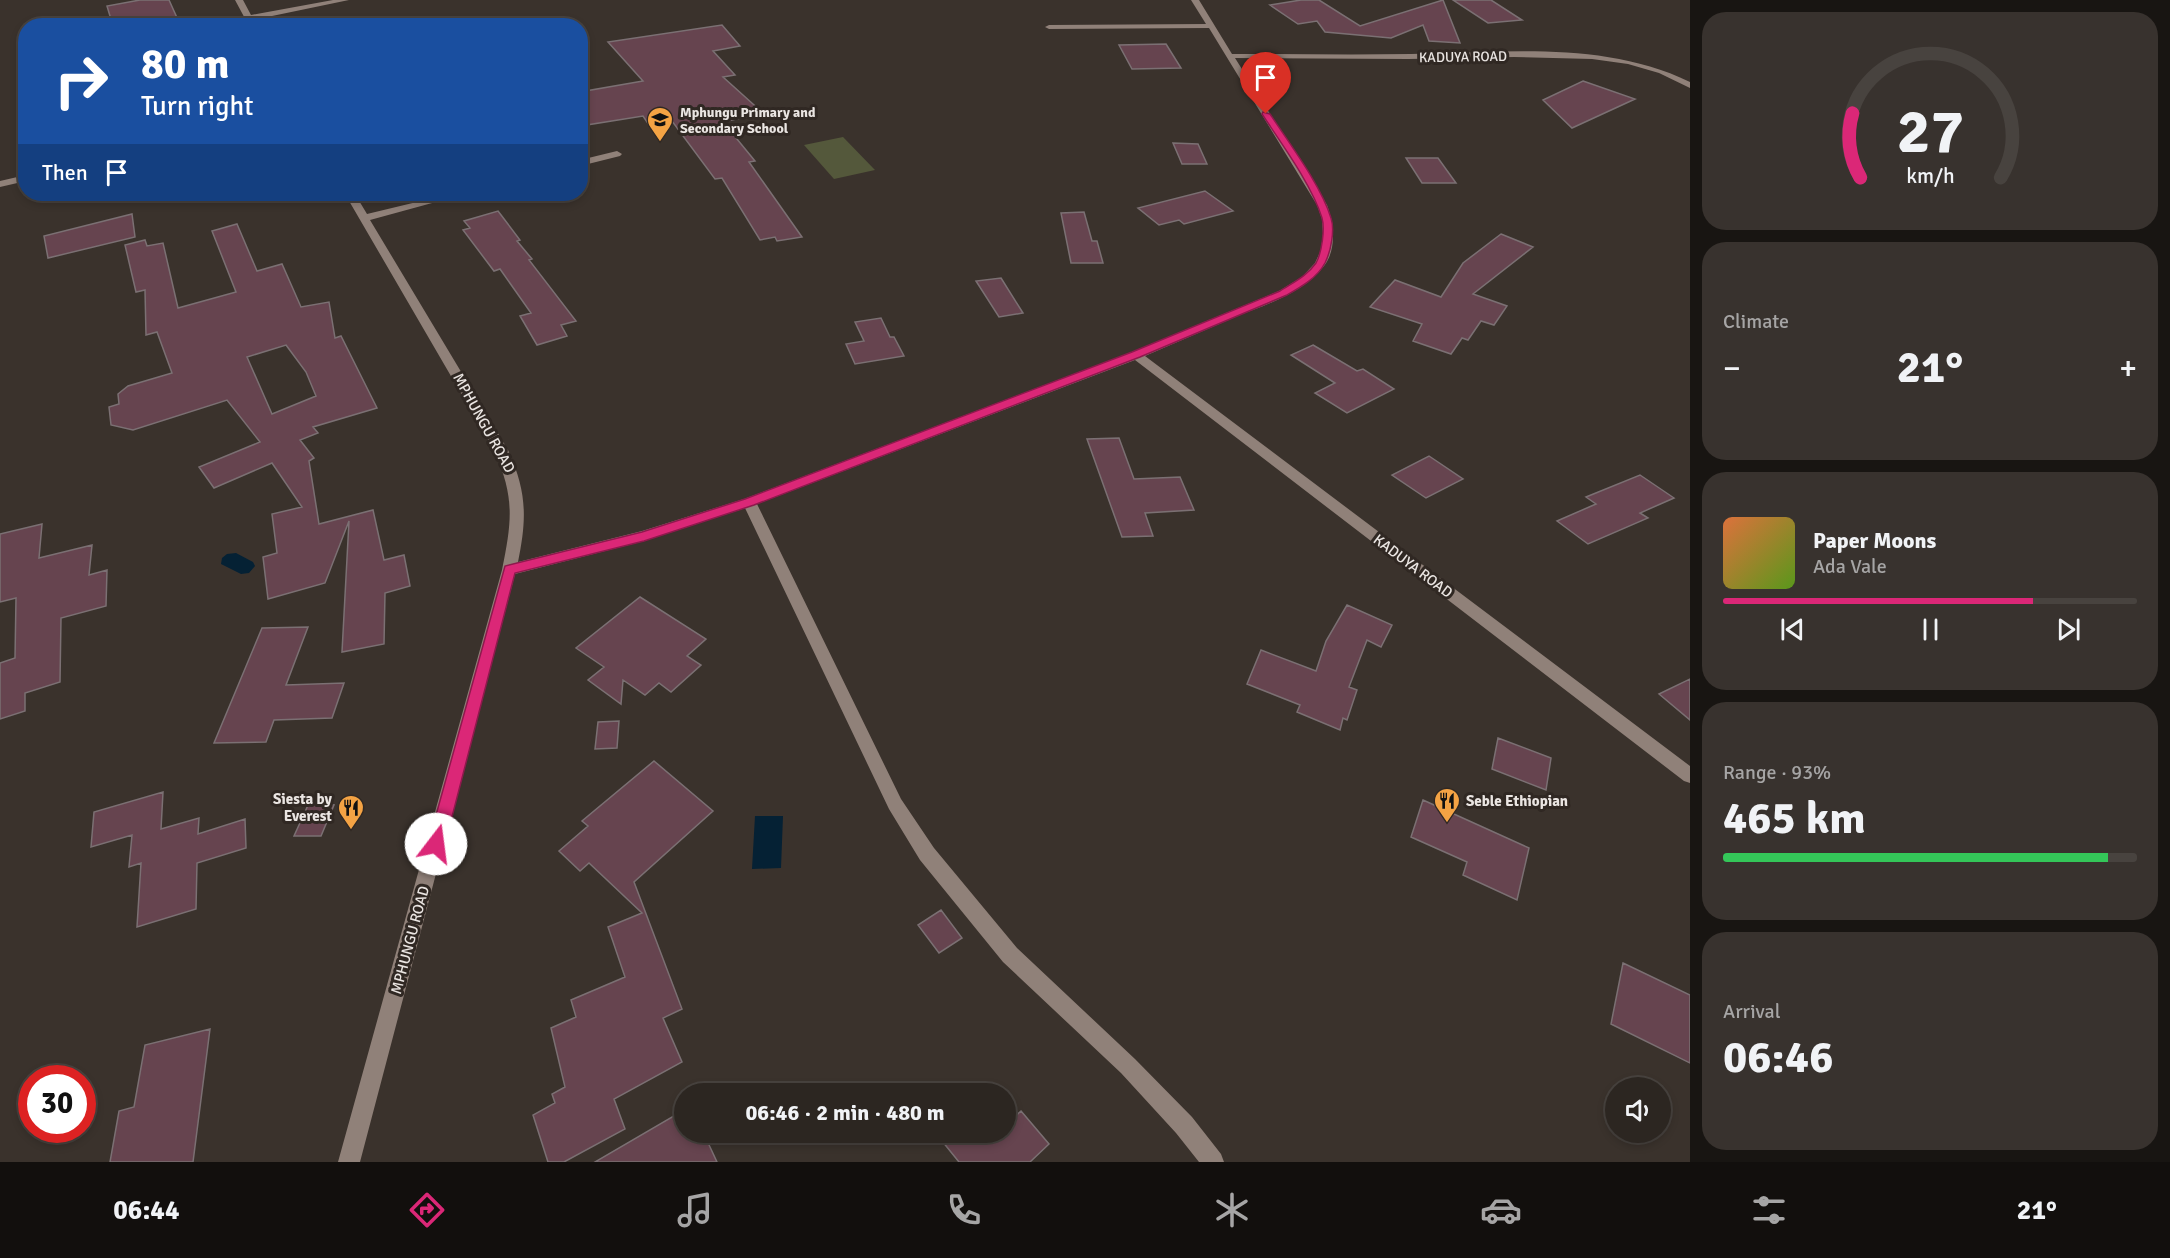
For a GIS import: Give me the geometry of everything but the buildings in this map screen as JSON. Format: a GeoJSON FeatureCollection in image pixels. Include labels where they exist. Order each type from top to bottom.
{"type":"FeatureCollection","features":[{"type":"Feature","properties":{"kind":"street"},"geometry":{"type":"LineString","coordinates":[[239,0],[249,18]]}},
{"type":"Feature","properties":{"kind":"street"},"geometry":{"type":"LineString","coordinates":[[268,18],[345,0]]}},
{"type":"Feature","properties":{"kind":"street"},"geometry":{"type":"LineString","coordinates":[[509,570],[644,536],[749,502],[1136,355],[1283,293],[1306,279],[1320,264],[1326,250],[1328,219],[1322,205],[1195,0]]}},
{"type":"Feature","properties":{"kind":"street"},"geometry":{"type":"LineString","coordinates":[[1049,27],[1212,26]]}},
{"type":"Feature","properties":{"kind":"street","name":"KADUYA ROAD"},"geometry":{"type":"LineString","coordinates":[[1231,56],[1571,56],[1645,67],[1665,73],[1690,85]]}},
{"type":"Feature","properties":{"kind":"street"},"geometry":{"type":"LineString","coordinates":[[588,162],[617,154]]}},
{"type":"Feature","properties":{"kind":"street"},"geometry":{"type":"LineString","coordinates":[[0,184],[18,180]]}},
{"type":"Feature","properties":{"kind":"street","name":"MPHUNGU ROAD"},"geometry":{"type":"LineString","coordinates":[[349,1162],[509,570],[519,521],[515,478],[485,418],[354,201]]}},
{"type":"Feature","properties":{"kind":"street"},"geometry":{"type":"LineString","coordinates":[[364,218],[432,201]]}},
{"type":"Feature","properties":{"kind":"street","name":"KADUYA ROAD"},"geometry":{"type":"LineString","coordinates":[[1136,355],[1690,776]]}},
{"type":"Feature","properties":{"kind":"street"},"geometry":{"type":"LineString","coordinates":[[749,502],[895,804],[927,854],[1010,955],[1128,1066],[1184,1125],[1213,1162]]}},
{"type":"Feature","properties":{"kind":"green space"},"geometry":{"type":"Polygon","coordinates":[[[843,137],[875,170],[834,179],[804,145],[843,137]]]}},
{"type":"Feature","properties":{"kind":"water"},"geometry":{"type":"Polygon","coordinates":[[[236,553],[253,562],[255,566],[249,573],[241,574],[221,564],[222,558],[227,554],[236,553]]]}},
{"type":"Feature","properties":{"kind":"water"},"geometry":{"type":"Polygon","coordinates":[[[755,816],[783,816],[781,868],[752,869],[755,816]]]}},
{"type":"Feature","properties":{"kind":"place","name":"Mphungu Primary and Secondary School"},"geometry":{"type":"Point","coordinates":[660,143]}},
{"type":"Feature","properties":{"kind":"place","name":"Seble Ethiopian"},"geometry":{"type":"Point","coordinates":[1447,824]}},
{"type":"Feature","properties":{"kind":"place","name":"Siesta by Everest"},"geometry":{"type":"Point","coordinates":[351,831]}},
{"type":"Feature","properties":{"kind":"route"},"geometry":{"type":"LineString","coordinates":[[436,844],[509,570],[644,536],[749,502],[1136,355],[1283,293],[1306,279],[1320,264],[1326,250],[1328,219],[1314,190],[1266,114]]}}]}
